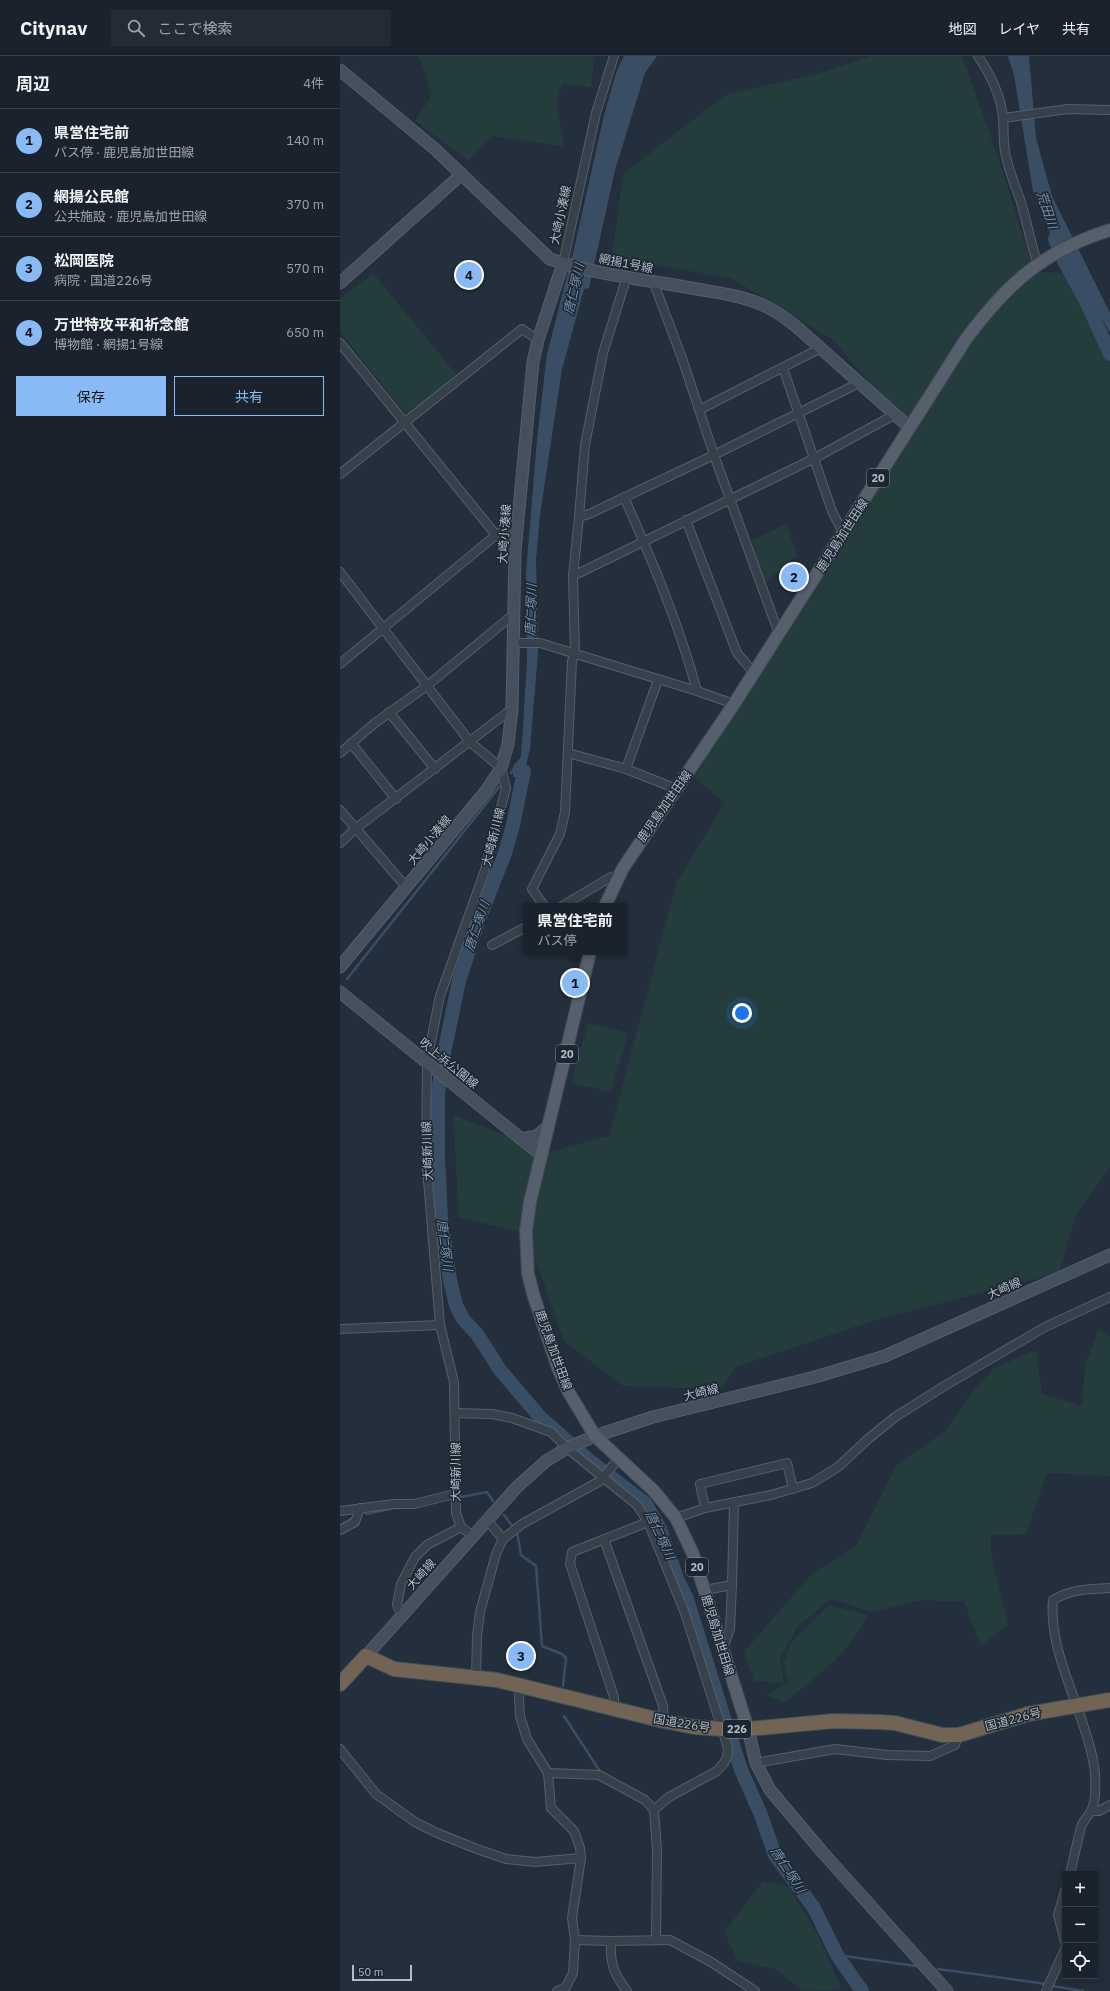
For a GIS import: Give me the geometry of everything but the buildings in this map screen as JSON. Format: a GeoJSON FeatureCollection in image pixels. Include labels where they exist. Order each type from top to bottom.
{"type":"FeatureCollection","features":[{"type":"Feature","properties":{"kind":"highway","name":"国道226号"},"geometry":{"type":"LineString","coordinates":[[366,1656],[394,1670],[476,1677],[520,1686],[664,1721],[694,1727],[722,1729],[834,1721],[879,1722],[895,1723],[942,1735],[958,1735],[1028,1714],[1078,1704],[1110,1700]]}},
{"type":"Feature","properties":{"kind":"highway"},"geometry":{"type":"LineString","coordinates":[[340,1684],[366,1656]]}},
{"type":"Feature","properties":{"kind":"main road","name":"鹿児島加世田線"},"geometry":{"type":"LineString","coordinates":[[606,903],[619,875],[642,837],[677,789],[734,704],[966,339],[988,310],[1010,287],[1042,261],[1082,240],[1110,230]]}},
{"type":"Feature","properties":{"kind":"main road","name":"鹿児島加世田線"},"geometry":{"type":"LineString","coordinates":[[589,955],[530,1202],[526,1231],[528,1274],[558,1368],[568,1391],[595,1436],[616,1462],[654,1491],[676,1518],[693,1554],[748,1728]]}},
{"type":"Feature","properties":{"kind":"street","name":"大崎小湊線"},"geometry":{"type":"LineString","coordinates":[[340,967],[486,792],[501,768],[508,744],[518,643],[514,614],[516,522],[533,362],[538,340],[563,263],[596,113],[614,56]]}},
{"type":"Feature","properties":{"kind":"street"},"geometry":{"type":"LineString","coordinates":[[978,56],[996,88],[1007,117],[1002,134],[1009,171],[1020,198],[1031,246],[1042,261]]}},
{"type":"Feature","properties":{"kind":"street","name":"網揚1号線"},"geometry":{"type":"LineString","coordinates":[[340,70],[462,174],[550,259],[605,272],[722,293],[764,306],[786,318],[910,428]]}},
{"type":"Feature","properties":{"kind":"street"},"geometry":{"type":"LineString","coordinates":[[1007,117],[1073,108],[1110,110]]}},
{"type":"Feature","properties":{"kind":"street"},"geometry":{"type":"LineString","coordinates":[[340,283],[462,174]]}},
{"type":"Feature","properties":{"kind":"street"},"geometry":{"type":"LineString","coordinates":[[542,903],[532,889],[560,834],[566,803],[572,661],[575,654],[573,576],[585,444],[603,353],[627,276]]}},
{"type":"Feature","properties":{"kind":"street"},"geometry":{"type":"LineString","coordinates":[[653,281],[779,634]]}},
{"type":"Feature","properties":{"kind":"street"},"geometry":{"type":"LineString","coordinates":[[340,474],[522,329],[538,340]]}},
{"type":"Feature","properties":{"kind":"street"},"geometry":{"type":"LineString","coordinates":[[340,343],[496,535],[515,551]]}},
{"type":"Feature","properties":{"kind":"street"},"geometry":{"type":"LineString","coordinates":[[699,410],[821,348]]}},
{"type":"Feature","properties":{"kind":"street"},"geometry":{"type":"LineString","coordinates":[[783,368],[832,511],[840,528],[846,530]]}},
{"type":"Feature","properties":{"kind":"street"},"geometry":{"type":"LineString","coordinates":[[579,516],[590,514],[624,498],[859,383]]}},
{"type":"Feature","properties":{"kind":"street"},"geometry":{"type":"LineString","coordinates":[[573,576],[815,458],[894,415]]}},
{"type":"Feature","properties":{"kind":"street"},"geometry":{"type":"LineString","coordinates":[[624,498],[643,541],[686,651],[697,691]]}},
{"type":"Feature","properties":{"kind":"street"},"geometry":{"type":"LineString","coordinates":[[686,520],[737,653],[754,673]]}},
{"type":"Feature","properties":{"kind":"street"},"geometry":{"type":"LineString","coordinates":[[340,664],[496,535],[516,522]]}},
{"type":"Feature","properties":{"kind":"street"},"geometry":{"type":"LineString","coordinates":[[340,572],[428,685],[470,742],[501,768]]}},
{"type":"Feature","properties":{"kind":"street"},"geometry":{"type":"LineString","coordinates":[[340,753],[389,712],[428,685],[514,614]]}},
{"type":"Feature","properties":{"kind":"street"},"geometry":{"type":"LineString","coordinates":[[518,643],[540,643],[697,691],[734,704]]}},
{"type":"Feature","properties":{"kind":"street"},"geometry":{"type":"LineString","coordinates":[[626,769],[658,680]]}},
{"type":"Feature","properties":{"kind":"street"},"geometry":{"type":"LineString","coordinates":[[340,843],[512,709]]}},
{"type":"Feature","properties":{"kind":"street"},"geometry":{"type":"LineString","coordinates":[[389,712],[435,769]]}},
{"type":"Feature","properties":{"kind":"street"},"geometry":{"type":"LineString","coordinates":[[351,743],[396,799]]}},
{"type":"Feature","properties":{"kind":"street"},"geometry":{"type":"LineString","coordinates":[[568,753],[626,769],[677,789]]}},
{"type":"Feature","properties":{"kind":"street","name":"大崎新川線"},"geometry":{"type":"LineString","coordinates":[[461,1527],[456,1513],[454,1494],[454,1382],[440,1326],[426,1156],[430,1063],[440,996],[485,870],[506,788],[501,768]]}},
{"type":"Feature","properties":{"kind":"street"},"geometry":{"type":"LineString","coordinates":[[340,810],[355,830],[406,888]]}},
{"type":"Feature","properties":{"kind":"street"},"geometry":{"type":"LineString","coordinates":[[567,903],[611,877],[619,875]]}},
{"type":"Feature","properties":{"kind":"street"},"geometry":{"type":"LineString","coordinates":[[492,945],[523,929]]}},
{"type":"Feature","properties":{"kind":"street","name":"吹上浜公園線"},"geometry":{"type":"LineString","coordinates":[[340,992],[430,1063],[541,1155]]}},
{"type":"Feature","properties":{"kind":"street"},"geometry":{"type":"LineString","coordinates":[[522,1139],[537,1136],[548,1126]]}},
{"type":"Feature","properties":{"kind":"street","name":"大崎線"},"geometry":{"type":"LineString","coordinates":[[366,1656],[487,1520],[534,1471],[569,1448],[595,1436],[653,1417],[822,1376],[885,1356],[1110,1255]]}},
{"type":"Feature","properties":{"kind":"street"},"geometry":{"type":"LineString","coordinates":[[676,1518],[705,1508],[734,1503],[793,1489],[812,1483],[828,1475],[895,1417],[946,1385],[1045,1327],[1110,1297]]}},
{"type":"Feature","properties":{"kind":"street"},"geometry":{"type":"LineString","coordinates":[[340,1329],[440,1326]]}},
{"type":"Feature","properties":{"kind":"street"},"geometry":{"type":"LineString","coordinates":[[455,1413],[492,1414],[512,1418],[551,1432],[637,1505],[648,1522],[685,1613],[728,1748],[727,1757],[724,1764],[717,1771],[669,1797],[654,1810]]}},
{"type":"Feature","properties":{"kind":"street"},"geometry":{"type":"LineString","coordinates":[[476,1677],[477,1636],[480,1612],[496,1554],[503,1539],[522,1524],[604,1477],[616,1462]]}},
{"type":"Feature","properties":{"kind":"street"},"geometry":{"type":"LineString","coordinates":[[705,1508],[700,1484],[787,1463],[793,1489]]}},
{"type":"Feature","properties":{"kind":"street"},"geometry":{"type":"LineString","coordinates":[[340,1512],[394,1504],[414,1504],[454,1494]]}},
{"type":"Feature","properties":{"kind":"street"},"geometry":{"type":"LineString","coordinates":[[722,1649],[730,1629],[734,1503]]}},
{"type":"Feature","properties":{"kind":"street"},"geometry":{"type":"LineString","coordinates":[[340,1530],[355,1522],[360,1508]]}},
{"type":"Feature","properties":{"kind":"street"},"geometry":{"type":"LineString","coordinates":[[487,1520],[503,1539]]}},
{"type":"Feature","properties":{"kind":"street"},"geometry":{"type":"LineString","coordinates":[[614,1709],[614,1697],[570,1564],[572,1552],[648,1522]]}},
{"type":"Feature","properties":{"kind":"street"},"geometry":{"type":"LineString","coordinates":[[401,1615],[397,1605],[401,1584],[415,1557],[427,1545],[461,1527],[473,1536]]}},
{"type":"Feature","properties":{"kind":"street"},"geometry":{"type":"LineString","coordinates":[[604,1539],[663,1706],[664,1721]]}},
{"type":"Feature","properties":{"kind":"street"},"geometry":{"type":"LineString","coordinates":[[705,1590],[732,1585]]}},
{"type":"Feature","properties":{"kind":"street"},"geometry":{"type":"LineString","coordinates":[[1071,1871],[1082,1825],[1092,1810],[1095,1799],[1094,1761],[1078,1704],[1067,1679],[1054,1630],[1052,1614],[1053,1600],[1064,1593],[1080,1589],[1110,1588]]}},
{"type":"Feature","properties":{"kind":"street"},"geometry":{"type":"LineString","coordinates":[[520,1686],[520,1716],[527,1740],[548,1774],[551,1808],[574,1831],[580,1848],[581,1858],[572,1918],[574,1940],[573,1973],[567,1989],[557,1991]]}},
{"type":"Feature","properties":{"kind":"street"},"geometry":{"type":"LineString","coordinates":[[748,1728],[756,1763],[770,1790],[947,1991]]}},
{"type":"Feature","properties":{"kind":"street"},"geometry":{"type":"LineString","coordinates":[[756,1763],[835,1750],[886,1755],[930,1756],[955,1744],[958,1735]]}},
{"type":"Feature","properties":{"kind":"street"},"geometry":{"type":"LineString","coordinates":[[340,1749],[376,1794],[414,1822],[437,1833],[506,1859],[534,1862],[581,1858]]}},
{"type":"Feature","properties":{"kind":"street"},"geometry":{"type":"LineString","coordinates":[[548,1774],[599,1775],[645,1800],[654,1810],[657,1850],[656,1939]]}},
{"type":"Feature","properties":{"kind":"street"},"geometry":{"type":"LineString","coordinates":[[1092,1810],[1099,1811],[1110,1805]]}},
{"type":"Feature","properties":{"kind":"street"},"geometry":{"type":"LineString","coordinates":[[1062,1901],[1058,1915],[1062,1930]]}},
{"type":"Feature","properties":{"kind":"street"},"geometry":{"type":"LineString","coordinates":[[574,1940],[670,1940],[685,1947],[741,1980],[755,1991]]}},
{"type":"Feature","properties":{"kind":"street"},"geometry":{"type":"LineString","coordinates":[[611,1941],[610,1958],[613,1970],[627,1991]]}},
{"type":"Feature","properties":{"kind":"street"},"geometry":{"type":"LineString","coordinates":[[1046,1991],[1062,1956]]}},
{"type":"Feature","properties":{"kind":"green space"},"geometry":{"type":"Polygon","coordinates":[[[418,56],[588,56],[595,58],[591,87],[562,84],[556,104],[565,147],[493,136],[468,160],[415,121],[431,97],[426,73],[418,56]]]}},
{"type":"Feature","properties":{"kind":"green space"},"geometry":{"type":"Polygon","coordinates":[[[871,56],[962,56],[1000,163],[1034,272],[1071,273],[1110,340],[1110,1167],[1076,1214],[1059,1273],[872,1321],[737,1366],[721,1389],[623,1386],[564,1341],[527,1234],[459,1217],[453,1115],[549,1152],[609,1136],[677,881],[725,803],[694,777],[909,428],[833,340],[731,278],[612,258],[623,174],[725,95],[813,75],[871,56]]]}},
{"type":"Feature","properties":{"kind":"green space"},"geometry":{"type":"Polygon","coordinates":[[[373,273],[459,378],[408,417],[340,332],[340,299],[373,273]]]}},
{"type":"Feature","properties":{"kind":"green space"},"geometry":{"type":"Polygon","coordinates":[[[786,524],[797,555],[764,584],[751,541],[786,524]]]}},
{"type":"Feature","properties":{"kind":"green space"},"geometry":{"type":"Polygon","coordinates":[[[588,1023],[628,1033],[611,1092],[571,1083],[588,1023]]]}},
{"type":"Feature","properties":{"kind":"green space"},"geometry":{"type":"Polygon","coordinates":[[[1099,1328],[1110,1337],[1110,1476],[1047,1473],[1026,1534],[991,1535],[991,1553],[1008,1625],[981,1646],[964,1602],[921,1600],[872,1612],[831,1599],[798,1626],[780,1658],[784,1683],[754,1681],[744,1652],[810,1576],[856,1546],[896,1466],[945,1431],[975,1389],[994,1368],[1036,1350],[1042,1394],[1082,1406],[1085,1366],[1099,1328]]]}},
{"type":"Feature","properties":{"kind":"green space"},"geometry":{"type":"Polygon","coordinates":[[[829,1605],[867,1615],[860,1629],[842,1653],[820,1674],[784,1703],[767,1695],[789,1682],[783,1664],[792,1642],[829,1605]]]}},
{"type":"Feature","properties":{"kind":"green space"},"geometry":{"type":"Polygon","coordinates":[[[763,1881],[788,1886],[818,1935],[842,1990],[802,1991],[776,1969],[738,1961],[724,1932],[763,1881]]]}},
{"type":"Feature","properties":{"kind":"water"},"geometry":{"type":"Polygon","coordinates":[[[624,56],[657,56],[645,73],[615,170],[589,288],[584,289],[562,369],[540,515],[536,559],[538,653],[530,749],[520,790],[518,777],[513,777],[513,766],[521,757],[527,662],[526,573],[537,440],[547,354],[574,249],[604,115],[616,73],[624,56]]]}},
{"type":"Feature","properties":{"kind":"water"},"geometry":{"type":"Polygon","coordinates":[[[1008,56],[1029,56],[1036,138],[1052,196],[1110,313],[1110,333],[1079,278],[1051,236],[1033,191],[1014,75],[1008,56]]]}},
{"type":"Feature","properties":{"kind":"waterway","name":"荒田川"},"geometry":{"type":"LineString","coordinates":[[1055,239],[1065,263],[1087,303],[1110,354]]}},
{"type":"Feature","properties":{"kind":"waterway"},"geometry":{"type":"LineString","coordinates":[[511,773],[515,767]]}},
{"type":"Feature","properties":{"kind":"waterway","name":"唐仁塚川"},"geometry":{"type":"LineString","coordinates":[[524,771],[513,825],[505,853],[478,922],[459,981],[444,1053],[438,1093],[438,1156],[441,1218],[450,1280],[456,1305],[463,1319],[477,1334],[500,1370],[540,1417],[590,1461],[645,1503],[660,1529],[678,1581],[687,1599],[724,1718]]}},
{"type":"Feature","properties":{"kind":"waterway"},"geometry":{"type":"LineString","coordinates":[[347,979],[500,786]]}},
{"type":"Feature","properties":{"kind":"waterway"},"geometry":{"type":"LineString","coordinates":[[461,1497],[487,1492],[493,1501]]}},
{"type":"Feature","properties":{"kind":"waterway"},"geometry":{"type":"LineString","coordinates":[[366,1514],[394,1508]]}},
{"type":"Feature","properties":{"kind":"waterway"},"geometry":{"type":"LineString","coordinates":[[504,1515],[513,1527]]}},
{"type":"Feature","properties":{"kind":"waterway"},"geometry":{"type":"LineString","coordinates":[[341,1525],[353,1518]]}},
{"type":"Feature","properties":{"kind":"waterway"},"geometry":{"type":"LineString","coordinates":[[517,1532],[521,1555],[536,1566],[542,1646],[562,1654],[566,1658],[563,1686]]}},
{"type":"Feature","properties":{"kind":"waterway"},"geometry":{"type":"LineString","coordinates":[[564,1716],[601,1773]]}},
{"type":"Feature","properties":{"kind":"waterway","name":"唐仁塚川"},"geometry":{"type":"LineString","coordinates":[[732,1741],[741,1770],[761,1815],[775,1855],[814,1908],[837,1955],[862,1991]]}},
{"type":"Feature","properties":{"kind":"waterway"},"geometry":{"type":"LineString","coordinates":[[837,1955],[916,1966]]}},
{"type":"Feature","properties":{"kind":"waterway"},"geometry":{"type":"LineString","coordinates":[[938,1969],[1046,1984]]}},
{"type":"Feature","properties":{"kind":"waterway"},"geometry":{"type":"LineString","coordinates":[[1053,1986],[1083,1991]]}},
{"type":"Feature","properties":{"kind":"place","name":"万世特攻平和祈念館"},"geometry":{"type":"Point","coordinates":[469,275]}},
{"type":"Feature","properties":{"kind":"place","name":"網揚公民館"},"geometry":{"type":"Point","coordinates":[794,577]}},
{"type":"Feature","properties":{"kind":"place","name":"県営住宅前"},"geometry":{"type":"Point","coordinates":[575,983]}},
{"type":"Feature","properties":{"kind":"place","name":"松岡医院"},"geometry":{"type":"Point","coordinates":[521,1656]}}]}
